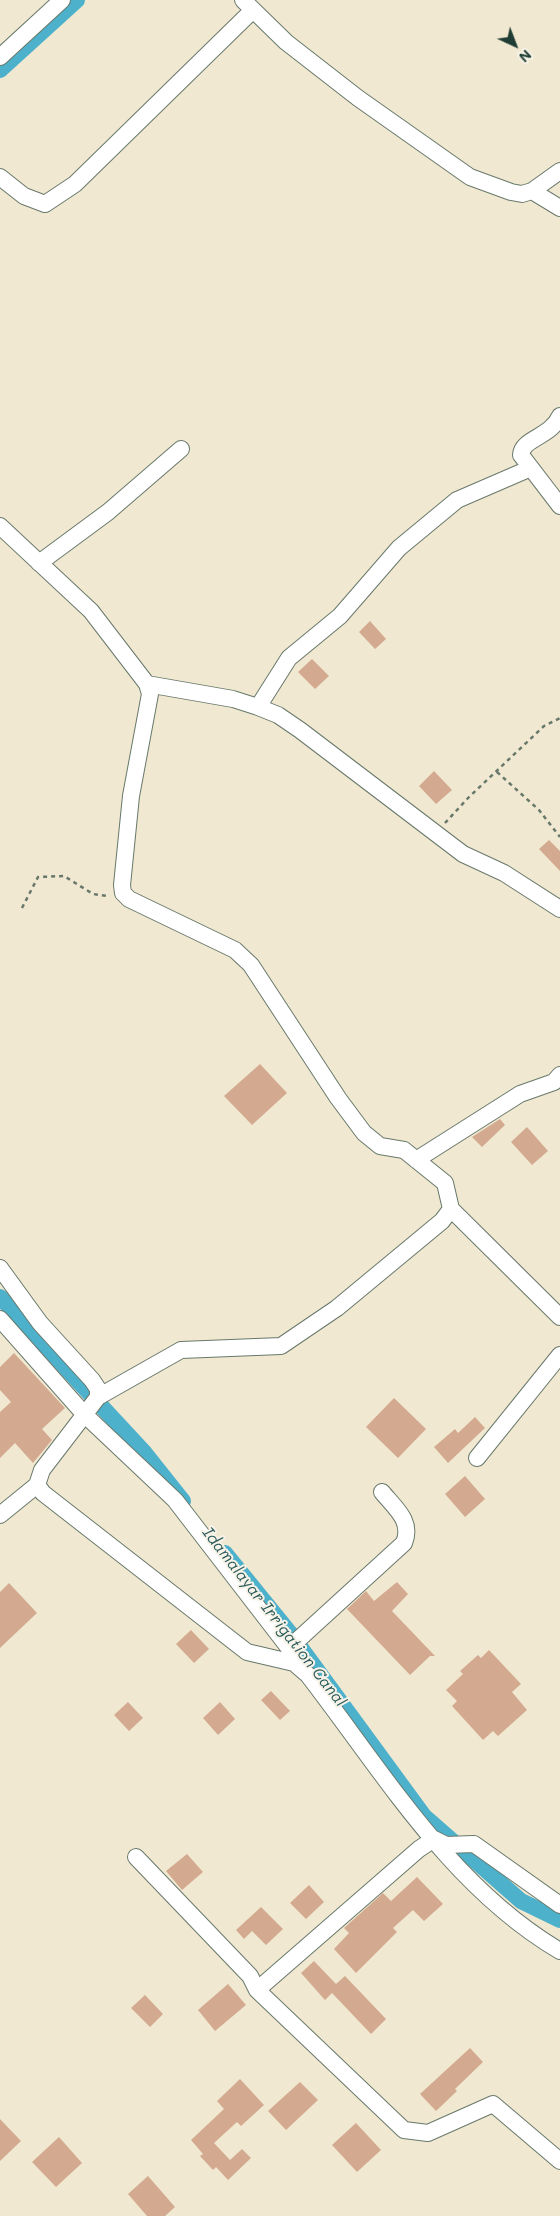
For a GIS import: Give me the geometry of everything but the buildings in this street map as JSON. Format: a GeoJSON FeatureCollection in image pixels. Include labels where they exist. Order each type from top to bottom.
{"type":"FeatureCollection","features":[{"type":"Feature","properties":{"kind":"street"},"geometry":{"type":"LineString","coordinates":[[0,56],[62,0]]}},
{"type":"Feature","properties":{"kind":"street"},"geometry":{"type":"LineString","coordinates":[[0,177],[24,196],[45,204],[74,184],[248,5],[286,42],[358,98],[470,177],[511,192],[522,194],[532,192],[560,171]]}},
{"type":"Feature","properties":{"kind":"street"},"geometry":{"type":"LineString","coordinates":[[532,192],[560,208]]}},
{"type":"Feature","properties":{"kind":"street"},"geometry":{"type":"LineString","coordinates":[[560,416],[556,425],[548,432],[527,443],[522,448],[521,455],[560,506]]}},
{"type":"Feature","properties":{"kind":"street"},"geometry":{"type":"LineString","coordinates":[[40,563],[108,512],[182,449]]}},
{"type":"Feature","properties":{"kind":"street"},"geometry":{"type":"LineString","coordinates":[[258,707],[289,658],[340,616],[399,548],[457,500],[531,468]]}},
{"type":"Feature","properties":{"kind":"street"},"geometry":{"type":"LineString","coordinates":[[0,526],[91,611],[147,684],[150,704],[131,796],[122,884],[123,893],[129,899],[235,950],[251,965],[338,1098],[364,1133],[380,1146],[404,1150],[445,1183],[451,1209],[560,1317]]}},
{"type":"Feature","properties":{"kind":"street"},"geometry":{"type":"LineString","coordinates":[[147,684],[233,698],[278,715],[463,854],[504,873],[560,909]]}},
{"type":"Feature","properties":{"kind":"street"},"geometry":{"type":"LineString","coordinates":[[416,1160],[520,1094],[554,1082],[560,1075]]}},
{"type":"Feature","properties":{"kind":"street"},"geometry":{"type":"LineString","coordinates":[[0,1515],[37,1485],[42,1470],[98,1397],[181,1350],[281,1346],[337,1308],[442,1221],[451,1209]]}},
{"type":"Feature","properties":{"kind":"street"},"geometry":{"type":"LineString","coordinates":[[0,1268],[40,1323],[92,1380],[98,1390],[98,1397]]}},
{"type":"Feature","properties":{"kind":"street"},"geometry":{"type":"LineString","coordinates":[[2,1325],[84,1415],[175,1500],[292,1656],[474,1885],[560,1951]]}},
{"type":"Feature","properties":{"kind":"street"},"geometry":{"type":"LineString","coordinates":[[477,1458],[560,1355]]}},
{"type":"Feature","properties":{"kind":"street"},"geometry":{"type":"LineString","coordinates":[[37,1485],[43,1493],[247,1652],[292,1656]]}},
{"type":"Feature","properties":{"kind":"street"},"geometry":{"type":"LineString","coordinates":[[292,1656],[404,1543],[408,1533],[405,1520],[382,1492]]}},
{"type":"Feature","properties":{"kind":"street"},"geometry":{"type":"LineString","coordinates":[[257,1990],[419,1849],[440,1842],[474,1844],[560,1905]]}},
{"type":"Feature","properties":{"kind":"street"},"geometry":{"type":"LineString","coordinates":[[136,1857],[250,1976],[257,1990],[404,2130],[428,2133],[493,2104],[560,2160]]}},
{"type":"Feature","properties":{"kind":"path"},"geometry":{"type":"LineString","coordinates":[[436,833],[469,797],[544,726],[560,718]]}},
{"type":"Feature","properties":{"kind":"path"},"geometry":{"type":"LineString","coordinates":[[497,772],[539,810],[560,837]]}},
{"type":"Feature","properties":{"kind":"path"},"geometry":{"type":"LineString","coordinates":[[22,908],[38,877],[64,876],[93,894],[129,899]]}},
{"type":"Feature","properties":{"kind":"waterway","name":"Idamalayar Irrigation Canal"},"geometry":{"type":"LineString","coordinates":[[0,70],[77,0]]}},
{"type":"Feature","properties":{"kind":"waterway","name":"Idamalayar Irrigation Canal"},"geometry":{"type":"LineString","coordinates":[[0,1297],[144,1452],[183,1501]]}},
{"type":"Feature","properties":{"kind":"waterway","name":"Idamalayar Irrigation Canal"},"geometry":{"type":"LineString","coordinates":[[225,1553],[290,1633],[424,1816],[521,1901],[560,1920]]}}]}
